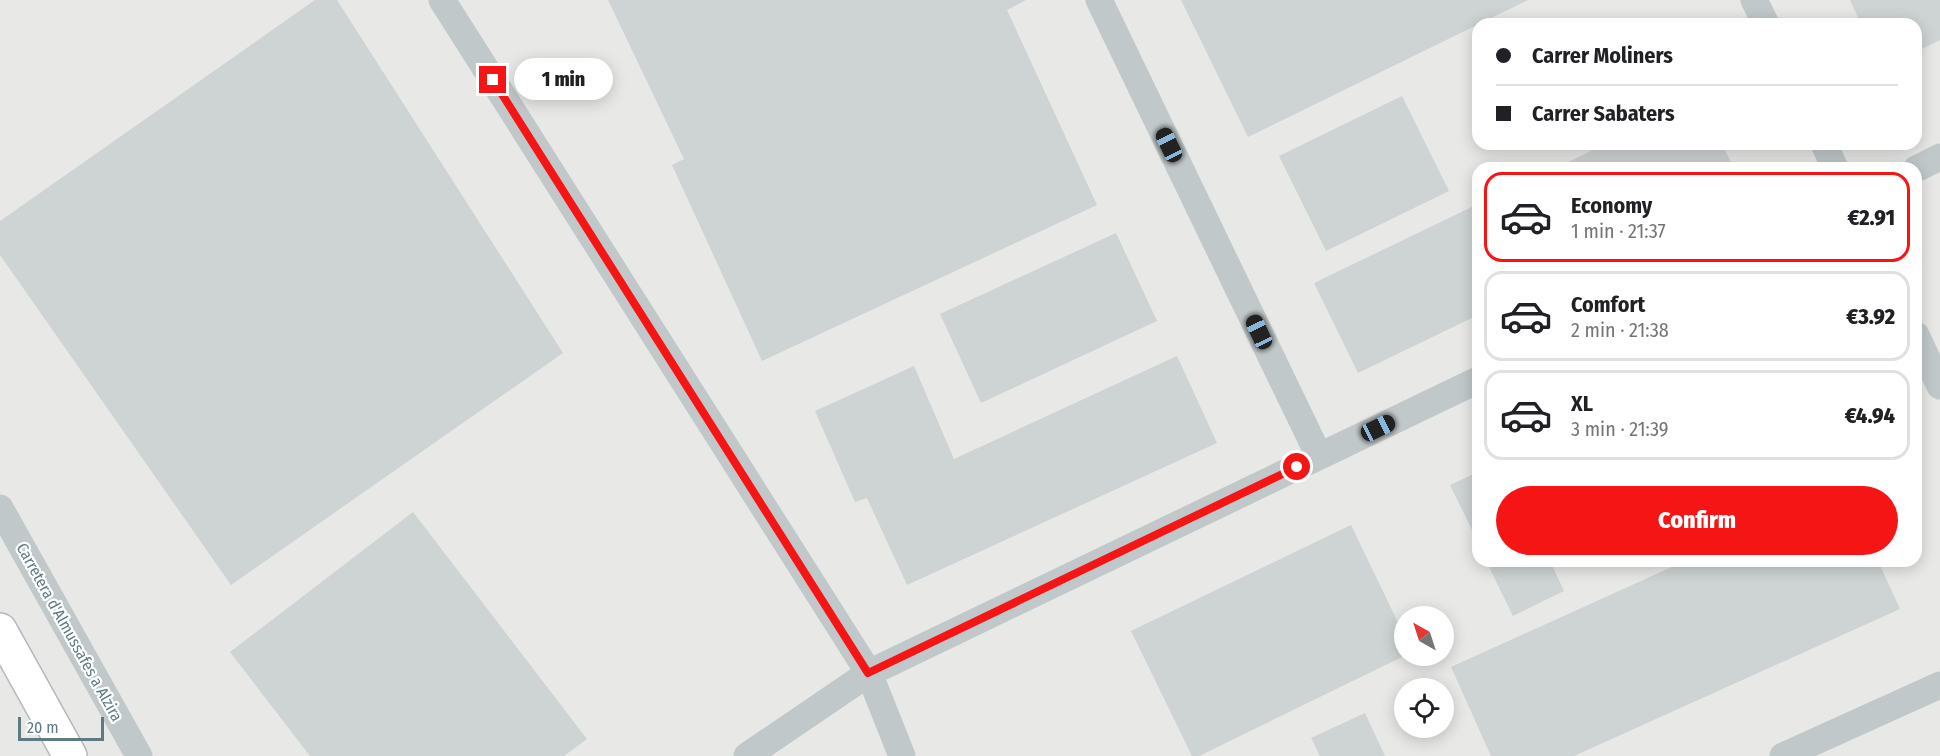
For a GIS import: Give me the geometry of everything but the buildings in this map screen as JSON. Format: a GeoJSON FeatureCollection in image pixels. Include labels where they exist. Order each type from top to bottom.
{"type":"FeatureCollection","features":[{"type":"Feature","properties":{"kind":"main road"},"geometry":{"type":"LineString","coordinates":[[0,630],[70,756]]}},
{"type":"Feature","properties":{"kind":"street"},"geometry":{"type":"LineString","coordinates":[[442,0],[868,673],[902,756]]}},
{"type":"Feature","properties":{"kind":"street"},"geometry":{"type":"LineString","coordinates":[[1099,0],[1318,456]]}},
{"type":"Feature","properties":{"kind":"street"},"geometry":{"type":"LineString","coordinates":[[1754,0],[1763,18]]}},
{"type":"Feature","properties":{"kind":"street"},"geometry":{"type":"LineString","coordinates":[[1922,166],[1940,157]]}},
{"type":"Feature","properties":{"kind":"street"},"geometry":{"type":"LineString","coordinates":[[1922,348],[1940,386]]}},
{"type":"Feature","properties":{"kind":"street"},"geometry":{"type":"LineString","coordinates":[[747,756],[868,673],[1472,383]]}},
{"type":"Feature","properties":{"kind":"street","name":"Carretera d'Almussafes a Alzira"},"geometry":{"type":"LineString","coordinates":[[0,508],[139,756]]}},
{"type":"Feature","properties":{"kind":"street"},"geometry":{"type":"LineString","coordinates":[[1784,756],[1940,685]]}},
{"type":"Feature","properties":{"kind":"shaded area"},"geometry":{"type":"Polygon","coordinates":[[[0,0],[1940,0],[1940,756],[0,756],[0,0]]]}},
{"type":"Feature","properties":{"kind":"route"},"geometry":{"type":"LineString","coordinates":[[493,80],[868,673],[1297,467]]}}]}
